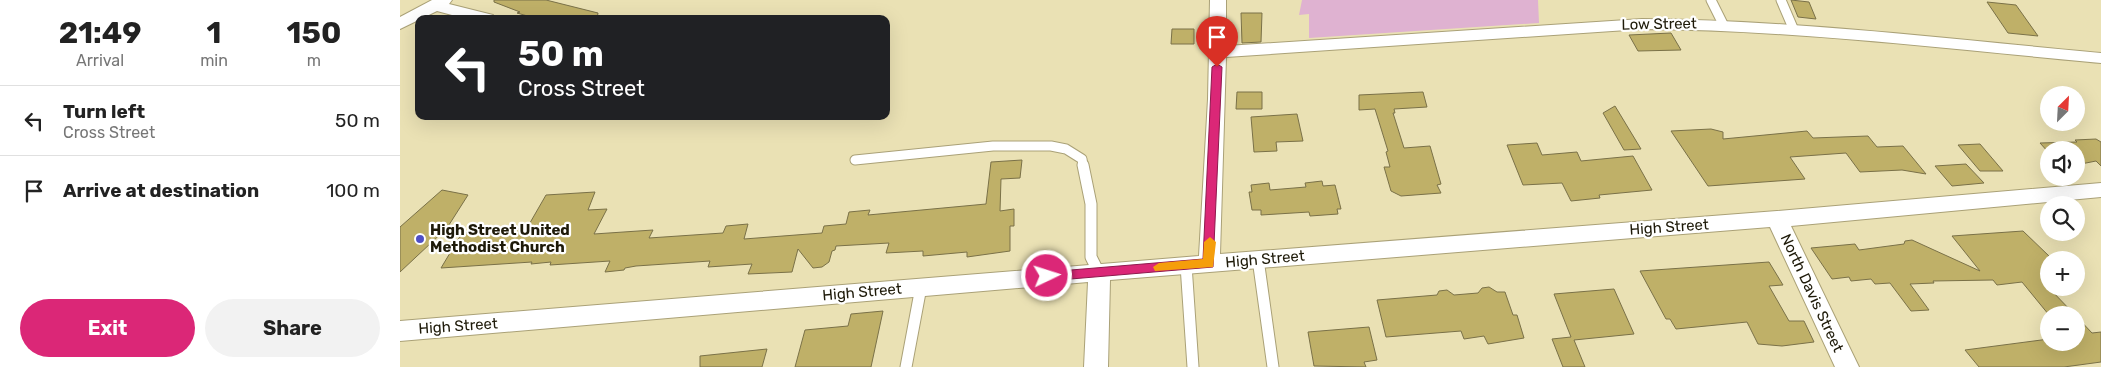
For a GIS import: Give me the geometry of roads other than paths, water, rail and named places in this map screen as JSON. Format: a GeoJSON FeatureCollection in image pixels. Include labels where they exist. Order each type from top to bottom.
{"type":"FeatureCollection","features":[{"type":"Feature","properties":{"kind":"street"},"geometry":{"type":"LineString","coordinates":[[1209,263],[1217,99],[1218,0]]}},
{"type":"Feature","properties":{"kind":"street"},"geometry":{"type":"LineString","coordinates":[[416,15],[439,2],[476,15]]}},
{"type":"Feature","properties":{"kind":"street"},"geometry":{"type":"LineString","coordinates":[[400,24],[415,16]]}},
{"type":"Feature","properties":{"kind":"street","name":"Low Street"},"geometry":{"type":"LineString","coordinates":[[1217,52],[1642,24],[1723,24],[1793,28],[2101,58]]}},
{"type":"Feature","properties":{"kind":"street","name":"High Street"},"geometry":{"type":"LineString","coordinates":[[400,331],[1258,259],[1777,219],[2101,190]]}},
{"type":"Feature","properties":{"kind":"street","name":"North Davis Street"},"geometry":{"type":"LineString","coordinates":[[1777,219],[1847,367]]}},
{"type":"Feature","properties":{"kind":"street"},"geometry":{"type":"LineString","coordinates":[[1096,367],[1099,273]]}},
{"type":"Feature","properties":{"kind":"lane"},"geometry":{"type":"LineString","coordinates":[[1711,0],[1723,24]]}},
{"type":"Feature","properties":{"kind":"lane"},"geometry":{"type":"LineString","coordinates":[[1781,0],[1793,28]]}},
{"type":"Feature","properties":{"kind":"lane"},"geometry":{"type":"LineString","coordinates":[[855,160],[993,146],[1051,146],[1066,149],[1082,160],[1091,204],[1091,257],[1099,273]]}},
{"type":"Feature","properties":{"kind":"lane"},"geometry":{"type":"LineString","coordinates":[[1258,259],[1273,367]]}},
{"type":"Feature","properties":{"kind":"lane"},"geometry":{"type":"LineString","coordinates":[[1186,265],[1193,367]]}},
{"type":"Feature","properties":{"kind":"lane"},"geometry":{"type":"LineString","coordinates":[[906,367],[921,287]]}},
{"type":"Feature","properties":{"kind":"place","name":"High Street United Methodist Church"},"geometry":{"type":"Point","coordinates":[420,239]}}]}
